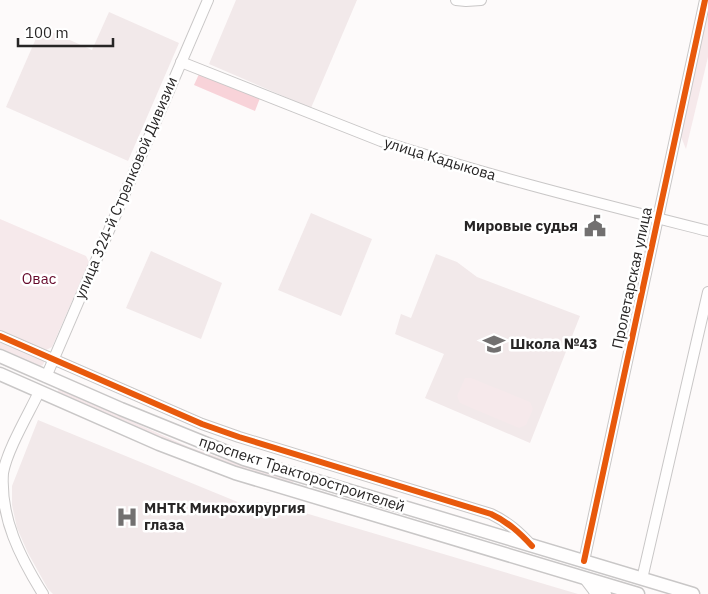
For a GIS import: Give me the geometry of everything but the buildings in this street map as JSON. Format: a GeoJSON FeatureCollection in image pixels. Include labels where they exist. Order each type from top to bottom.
{"type":"FeatureCollection","features":[{"type":"Feature","properties":{"kind":"main road","name":"проспект Тракторостроителей"},"geometry":{"type":"LineString","coordinates":[[0,356],[204,444],[244,459],[693,594]]}},
{"type":"Feature","properties":{"kind":"main road","name":"проспект Тракторостроителей"},"geometry":{"type":"LineString","coordinates":[[0,374],[194,458],[235,473],[635,593],[642,579]]}},
{"type":"Feature","properties":{"kind":"main road"},"geometry":{"type":"LineString","coordinates":[[39,392],[46,377]]}},
{"type":"Feature","properties":{"kind":"main road"},"geometry":{"type":"LineString","coordinates":[[300,492],[304,477]]}},
{"type":"Feature","properties":{"kind":"main road"},"geometry":{"type":"LineString","coordinates":[[385,518],[389,503]]}},
{"type":"Feature","properties":{"kind":"main road"},"geometry":{"type":"LineString","coordinates":[[505,554],[509,539]]}},
{"type":"Feature","properties":{"kind":"main road"},"geometry":{"type":"LineString","coordinates":[[584,561],[584,578]]}},
{"type":"Feature","properties":{"kind":"street","name":"улица 324-й Стрелковой Дивизии"},"geometry":{"type":"LineString","coordinates":[[46,377],[208,0]]}},
{"type":"Feature","properties":{"kind":"street"},"geometry":{"type":"LineString","coordinates":[[456,0],[481,0]]}},
{"type":"Feature","properties":{"kind":"street","name":"Пролетарская улица"},"geometry":{"type":"LineString","coordinates":[[584,561],[705,0]]}},
{"type":"Feature","properties":{"kind":"street","name":"улица Кадыкова"},"geometry":{"type":"LineString","coordinates":[[181,62],[381,141],[526,185],[708,231]]}},
{"type":"Feature","properties":{"kind":"street"},"geometry":{"type":"LineString","coordinates":[[642,579],[708,292]]}},
{"type":"Feature","properties":{"kind":"street"},"geometry":{"type":"LineString","coordinates":[[0,336],[202,424],[491,514],[515,528],[532,546]]}},
{"type":"Feature","properties":{"kind":"street"},"geometry":{"type":"LineString","coordinates":[[39,392],[8,457],[3,472],[2,504],[4,519],[12,538],[43,594]]}},
{"type":"Feature","properties":{"kind":"street"},"geometry":{"type":"LineString","coordinates":[[584,578],[594,592],[606,594]]}},
{"type":"Feature","properties":{"kind":"shaded area"},"geometry":{"type":"Polygon","coordinates":[[[236,0],[357,0],[311,108],[209,64],[236,0]]]}},
{"type":"Feature","properties":{"kind":"shaded area"},"geometry":{"type":"Polygon","coordinates":[[[109,12],[179,43],[128,161],[6,107],[41,27],[92,50],[109,12]]]}},
{"type":"Feature","properties":{"kind":"shaded area"},"geometry":{"type":"Polygon","coordinates":[[[199,74],[260,98],[255,111],[194,85],[199,74]]]}},
{"type":"Feature","properties":{"kind":"shaded area"},"geometry":{"type":"Polygon","coordinates":[[[311,213],[372,239],[341,316],[278,290],[311,213]]]}},
{"type":"Feature","properties":{"kind":"shaded area"},"geometry":{"type":"Polygon","coordinates":[[[151,251],[222,283],[201,339],[126,308],[151,251]]]}},
{"type":"Feature","properties":{"kind":"shaded area","name":"Школа №43"},"geometry":{"type":"Polygon","coordinates":[[[436,254],[457,262],[477,277],[580,316],[530,443],[425,398],[444,354],[395,334],[401,314],[411,318],[436,254]]]}},
{"type":"Feature","properties":{"kind":"shaded area"},"geometry":{"type":"Polygon","coordinates":[[[38,420],[245,505],[268,502],[578,594],[53,594],[48,589],[28,553],[17,528],[12,505],[12,486],[38,420]]]}},
{"type":"Feature","properties":{"kind":"green space"},"geometry":{"type":"Polygon","coordinates":[[[708,0],[708,57],[686,149],[677,127],[708,0]]]}},
{"type":"Feature","properties":{"kind":"green space","name":"Овас"},"geometry":{"type":"Polygon","coordinates":[[[0,219],[86,256],[89,262],[52,347],[44,351],[0,331],[0,219]]]}},
{"type":"Feature","properties":{"kind":"green space"},"geometry":{"type":"Polygon","coordinates":[[[4,341],[45,360],[43,365],[39,367],[0,349],[0,343],[4,341]]]}},
{"type":"Feature","properties":{"kind":"green space"},"geometry":{"type":"Polygon","coordinates":[[[465,378],[471,378],[530,402],[533,409],[526,425],[519,428],[460,403],[457,396],[465,378]]]}},
{"type":"Feature","properties":{"kind":"green space"},"geometry":{"type":"Polygon","coordinates":[[[59,389],[189,447],[293,481],[292,485],[188,451],[57,393],[59,389]]]}},
{"type":"Feature","properties":{"kind":"cycle path"},"geometry":{"type":"LineString","coordinates":[[584,561],[705,0]]}},
{"type":"Feature","properties":{"kind":"cycle path"},"geometry":{"type":"LineString","coordinates":[[0,336],[202,424],[491,514],[503,520],[532,546]]}},
{"type":"Feature","properties":{"kind":"place","name":"Мировые судья"},"geometry":{"type":"Point","coordinates":[595,226]}},
{"type":"Feature","properties":{"kind":"place","name":"Школа №43"},"geometry":{"type":"Point","coordinates":[494,344]}},
{"type":"Feature","properties":{"kind":"place","name":"МНТК Микрохирургия глаза"},"geometry":{"type":"Point","coordinates":[127,517]}}]}
